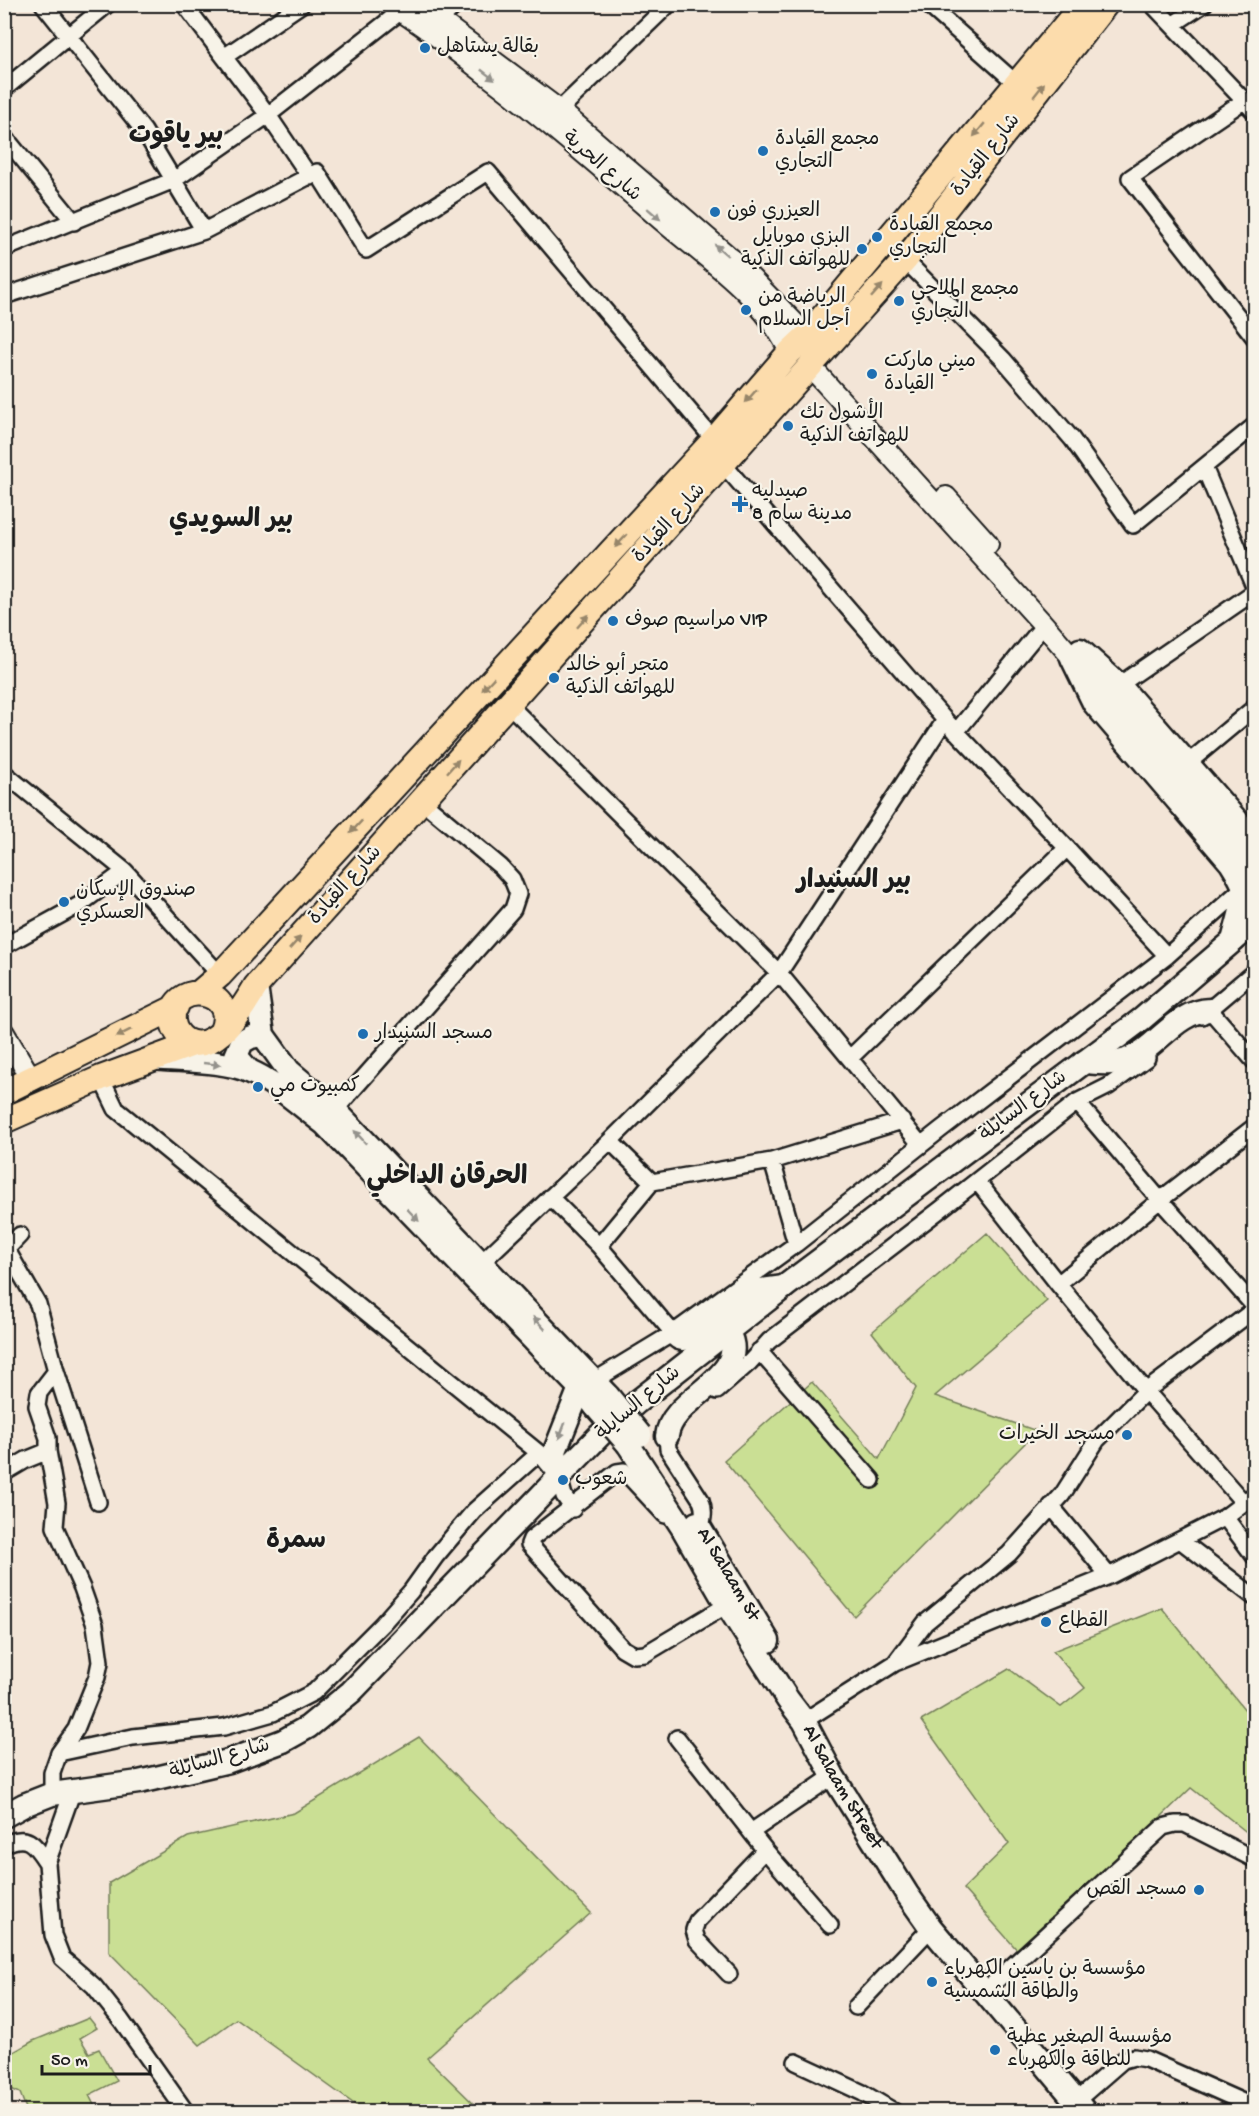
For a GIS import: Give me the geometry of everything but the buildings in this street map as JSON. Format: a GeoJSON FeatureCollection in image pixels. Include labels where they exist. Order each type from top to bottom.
{"type":"FeatureCollection","features":[{"type":"Feature","properties":{"kind":"main road","name":"شارع القيادة"},"geometry":{"type":"LineString","coordinates":[[220,1033],[242,1009],[256,986],[723,465],[806,352],[1017,84],[1083,4]]}},
{"type":"Feature","properties":{"kind":"main road","name":"شارع القيادة"},"geometry":{"type":"LineString","coordinates":[[199,993],[220,975],[714,440],[905,260],[1106,4]]}},
{"type":"Feature","properties":{"kind":"main road"},"geometry":{"type":"LineString","coordinates":[[1076,654],[1119,685],[1254,840]]}},
{"type":"Feature","properties":{"kind":"main road"},"geometry":{"type":"LineString","coordinates":[[1076,654],[1094,704],[1231,863],[1249,877],[1233,941]]}},
{"type":"Feature","properties":{"kind":"main road","name":"شارع السايلة"},"geometry":{"type":"LineString","coordinates":[[4,1816],[24,1805],[63,1792],[139,1782],[229,1761],[283,1741],[308,1727],[351,1692],[600,1435],[637,1402],[784,1287],[1167,998],[1254,922]]}},
{"type":"Feature","properties":{"kind":"main road"},"geometry":{"type":"LineString","coordinates":[[256,986],[263,1035],[289,1071],[335,1110],[482,1262],[594,1393]]}},
{"type":"Feature","properties":{"kind":"main road"},"geometry":{"type":"LineString","coordinates":[[4,1092],[176,1006],[186,996],[199,993],[212,997],[222,1006],[225,1020],[220,1033],[209,1042],[194,1044],[101,1078],[4,1121]]}},
{"type":"Feature","properties":{"kind":"main road"},"geometry":{"type":"LineString","coordinates":[[176,1006],[174,1014],[176,1029],[180,1036],[194,1044]]}},
{"type":"Feature","properties":{"kind":"main road"},"geometry":{"type":"LineString","coordinates":[[1084,1062],[1109,1063],[1128,1059],[1192,1012],[1210,1010]]}},
{"type":"Feature","properties":{"kind":"main road"},"geometry":{"type":"LineString","coordinates":[[249,1071],[236,1056],[242,1042],[251,1037],[263,1035]]}},
{"type":"Feature","properties":{"kind":"main road"},"geometry":{"type":"LineString","coordinates":[[154,1058],[229,1066],[249,1071],[280,1089],[325,1124],[594,1393]]}},
{"type":"Feature","properties":{"kind":"main road"},"geometry":{"type":"LineString","coordinates":[[674,1333],[683,1339],[753,1291],[784,1287]]}},
{"type":"Feature","properties":{"kind":"main road"},"geometry":{"type":"LineString","coordinates":[[667,1436],[671,1419],[726,1368],[732,1354],[733,1342],[728,1332]]}},
{"type":"Feature","properties":{"kind":"main road"},"geometry":{"type":"LineString","coordinates":[[559,1477],[555,1451],[594,1393]]}},
{"type":"Feature","properties":{"kind":"main road","name":"Al Salaam St"},"geometry":{"type":"LineString","coordinates":[[594,1393],[634,1440],[799,1694],[804,1721]]}},
{"type":"Feature","properties":{"kind":"main road","name":"Al Salaam Street"},"geometry":{"type":"LineString","coordinates":[[691,1528],[727,1605],[804,1721],[833,1776],[907,1894],[931,1928],[1081,2106]]}},
{"type":"Feature","properties":{"kind":"street"},"geometry":{"type":"LineString","coordinates":[[43,4],[144,131],[204,231]]}},
{"type":"Feature","properties":{"kind":"street"},"geometry":{"type":"LineString","coordinates":[[4,88],[108,4]]}},
{"type":"Feature","properties":{"kind":"street"},"geometry":{"type":"LineString","coordinates":[[184,4],[268,115],[310,177]]}},
{"type":"Feature","properties":{"kind":"street"},"geometry":{"type":"LineString","coordinates":[[224,57],[302,4]]}},
{"type":"Feature","properties":{"kind":"street"},"geometry":{"type":"LineString","coordinates":[[439,20],[457,4]]}},
{"type":"Feature","properties":{"kind":"street"},"geometry":{"type":"LineString","coordinates":[[554,116],[669,4]]}},
{"type":"Feature","properties":{"kind":"street"},"geometry":{"type":"LineString","coordinates":[[927,4],[1017,84]]}},
{"type":"Feature","properties":{"kind":"street"},"geometry":{"type":"LineString","coordinates":[[1152,4],[1250,106],[1130,178],[1254,337]]}},
{"type":"Feature","properties":{"kind":"street"},"geometry":{"type":"LineString","coordinates":[[1172,26],[1204,4]]}},
{"type":"Feature","properties":{"kind":"street"},"geometry":{"type":"LineString","coordinates":[[4,249],[174,180],[268,115],[402,7],[439,20],[736,263],[806,352],[1044,625],[1076,654]]}},
{"type":"Feature","properties":{"kind":"street","name":"شارع الحرية"},"geometry":{"type":"LineString","coordinates":[[402,7],[434,33],[554,116]]}},
{"type":"Feature","properties":{"kind":"street"},"geometry":{"type":"LineString","coordinates":[[4,136],[74,222]]}},
{"type":"Feature","properties":{"kind":"street"},"geometry":{"type":"LineString","coordinates":[[4,296],[204,231],[317,172],[366,250],[488,172],[714,440]]}},
{"type":"Feature","properties":{"kind":"street"},"geometry":{"type":"LineString","coordinates":[[905,260],[1011,368],[1072,439],[1133,525],[1254,426]]}},
{"type":"Feature","properties":{"kind":"street"},"geometry":{"type":"LineString","coordinates":[[806,352],[968,521],[1076,654],[1254,853]]}},
{"type":"Feature","properties":{"kind":"street"},"geometry":{"type":"LineString","coordinates":[[723,465],[945,720],[1167,956]]}},
{"type":"Feature","properties":{"kind":"street"},"geometry":{"type":"LineString","coordinates":[[1204,467],[1254,586]]}},
{"type":"Feature","properties":{"kind":"street"},"geometry":{"type":"LineString","coordinates":[[1119,685],[1254,592]]}},
{"type":"Feature","properties":{"kind":"street"},"geometry":{"type":"LineString","coordinates":[[956,732],[1044,625]]}},
{"type":"Feature","properties":{"kind":"street"},"geometry":{"type":"LineString","coordinates":[[509,705],[779,973],[921,1145]]}},
{"type":"Feature","properties":{"kind":"street"},"geometry":{"type":"LineString","coordinates":[[1188,763],[1254,708]]}},
{"type":"Feature","properties":{"kind":"street"},"geometry":{"type":"LineString","coordinates":[[482,1262],[610,1141],[779,973],[945,720]]}},
{"type":"Feature","properties":{"kind":"street"},"geometry":{"type":"LineString","coordinates":[[4,772],[125,871],[220,975]]}},
{"type":"Feature","properties":{"kind":"street"},"geometry":{"type":"LineString","coordinates":[[335,1110],[513,909],[518,894],[512,879],[501,867],[422,801]]}},
{"type":"Feature","properties":{"kind":"street"},"geometry":{"type":"LineString","coordinates":[[850,1058],[1067,848]]}},
{"type":"Feature","properties":{"kind":"street"},"geometry":{"type":"LineString","coordinates":[[4,946],[79,905],[125,871]]}},
{"type":"Feature","properties":{"kind":"street"},"geometry":{"type":"LineString","coordinates":[[594,1393],[796,1244],[1167,956],[1249,877]]}},
{"type":"Feature","properties":{"kind":"street"},"geometry":{"type":"LineString","coordinates":[[727,1605],[645,1654],[628,1653],[530,1547],[531,1539],[573,1509],[617,1472],[624,1471],[659,1510],[691,1528],[704,1515],[701,1500],[668,1449],[667,1436],[675,1425],[750,1362],[776,1335],[1077,1102],[1109,1086],[1210,1010],[1254,972]]}},
{"type":"Feature","properties":{"kind":"street"},"geometry":{"type":"LineString","coordinates":[[1210,1010],[1254,1061]]}},
{"type":"Feature","properties":{"kind":"street"},"geometry":{"type":"LineString","coordinates":[[4,1033],[32,1080]]}},
{"type":"Feature","properties":{"kind":"street"},"geometry":{"type":"LineString","coordinates":[[101,1078],[116,1109],[539,1453],[559,1477],[564,1496],[573,1509]]}},
{"type":"Feature","properties":{"kind":"street"},"geometry":{"type":"LineString","coordinates":[[895,1664],[925,1623],[1009,1554],[1062,1495],[1097,1440],[1146,1391],[1254,1308],[1077,1102]]}},
{"type":"Feature","properties":{"kind":"street"},"geometry":{"type":"LineString","coordinates":[[599,1246],[652,1182],[772,1161],[902,1121]]}},
{"type":"Feature","properties":{"kind":"street"},"geometry":{"type":"LineString","coordinates":[[1058,1284],[1254,1127]]}},
{"type":"Feature","properties":{"kind":"street"},"geometry":{"type":"LineString","coordinates":[[610,1141],[652,1182]]}},
{"type":"Feature","properties":{"kind":"street"},"geometry":{"type":"LineString","coordinates":[[772,1161],[796,1244]]}},
{"type":"Feature","properties":{"kind":"street"},"geometry":{"type":"LineString","coordinates":[[804,1721],[895,1664],[1109,1576],[1225,1517],[1249,1498],[1146,1391],[977,1181]]}},
{"type":"Feature","properties":{"kind":"street"},"geometry":{"type":"LineString","coordinates":[[550,1197],[599,1246],[674,1333]]}},
{"type":"Feature","properties":{"kind":"street"},"geometry":{"type":"LineString","coordinates":[[20,1235],[6,1251],[38,1304],[56,1371],[98,1502]]}},
{"type":"Feature","properties":{"kind":"street"},"geometry":{"type":"LineString","coordinates":[[759,1351],[872,1479]]}},
{"type":"Feature","properties":{"kind":"street"},"geometry":{"type":"LineString","coordinates":[[56,1371],[39,1393],[37,1406],[48,1438],[57,1503],[55,1527],[95,1625],[100,1662],[97,1677],[76,1729],[58,1753],[52,1773],[63,1792],[47,1863],[53,1935],[62,1958],[94,1986],[186,2112]]}},
{"type":"Feature","properties":{"kind":"street"},"geometry":{"type":"LineString","coordinates":[[4,1473],[48,1451]]}},
{"type":"Feature","properties":{"kind":"street"},"geometry":{"type":"LineString","coordinates":[[58,1753],[133,1737],[224,1728],[273,1713],[314,1692],[389,1616],[474,1511],[539,1453]]}},
{"type":"Feature","properties":{"kind":"street"},"geometry":{"type":"LineString","coordinates":[[1051,1506],[1109,1576]]}},
{"type":"Feature","properties":{"kind":"street"},"geometry":{"type":"LineString","coordinates":[[1225,1517],[1254,1556]]}},
{"type":"Feature","properties":{"kind":"street"},"geometry":{"type":"LineString","coordinates":[[1180,1540],[1254,1597]]}},
{"type":"Feature","properties":{"kind":"street"},"geometry":{"type":"LineString","coordinates":[[677,1738],[765,1850],[830,1925]]}},
{"type":"Feature","properties":{"kind":"street"},"geometry":{"type":"LineString","coordinates":[[752,1832],[833,1776]]}},
{"type":"Feature","properties":{"kind":"street"},"geometry":{"type":"LineString","coordinates":[[984,1992],[1163,1827],[1185,1824],[1254,1859]]}},
{"type":"Feature","properties":{"kind":"street"},"geometry":{"type":"LineString","coordinates":[[4,1845],[12,1841],[28,1841],[35,1845],[47,1863]]}},
{"type":"Feature","properties":{"kind":"street"},"geometry":{"type":"LineString","coordinates":[[729,1974],[697,1940],[694,1930],[697,1921],[765,1850]]}},
{"type":"Feature","properties":{"kind":"street"},"geometry":{"type":"LineString","coordinates":[[856,2007],[931,1928]]}},
{"type":"Feature","properties":{"kind":"street"},"geometry":{"type":"LineString","coordinates":[[1081,2106],[1123,2060],[1134,2057],[1146,2059],[1254,2107]]}},
{"type":"Feature","properties":{"kind":"street"},"geometry":{"type":"LineString","coordinates":[[796,2062],[863,2093],[895,2112]]}},
{"type":"Feature","properties":{"kind":"green space"},"geometry":{"type":"Polygon","coordinates":[[[987,1233],[1047,1301],[935,1396],[1037,1431],[854,1616],[724,1460],[812,1382],[879,1459],[916,1388],[872,1332],[987,1233]]]}},
{"type":"Feature","properties":{"kind":"green space"},"geometry":{"type":"Polygon","coordinates":[[[1162,1608],[1254,1721],[1254,1838],[1191,1788],[1020,1953],[963,1889],[1009,1844],[921,1721],[1009,1669],[1061,1707],[1085,1688],[1053,1651],[1162,1608]]]}},
{"type":"Feature","properties":{"kind":"green space"},"geometry":{"type":"Polygon","coordinates":[[[419,1737],[591,1913],[427,2058],[481,2111],[389,2111],[381,2103],[364,2111],[236,2019],[200,2045],[109,1952],[109,1883],[188,1837],[294,1813],[419,1737]]]}},
{"type":"Feature","properties":{"kind":"green space"},"geometry":{"type":"Polygon","coordinates":[[[89,2018],[97,2028],[80,2038],[89,2053],[99,2049],[117,2081],[89,2095],[97,2111],[27,2111],[20,2093],[5,2086],[5,2057],[33,2041],[89,2018]]]}},
{"type":"Feature","properties":{"kind":"place","name":"بقالة يستاهل"},"geometry":{"type":"Point","coordinates":[425,48]}},
{"type":"Feature","properties":{"kind":"place","name":"مجمع القيادة التجاري"},"geometry":{"type":"Point","coordinates":[763,151]}},
{"type":"Feature","properties":{"kind":"place","name":"العيزري فون"},"geometry":{"type":"Point","coordinates":[715,212]}},
{"type":"Feature","properties":{"kind":"place","name":"مجمع القبادة التجاري"},"geometry":{"type":"Point","coordinates":[877,237]}},
{"type":"Feature","properties":{"kind":"place","name":"البزي موبايل للهواتف الذكية"},"geometry":{"type":"Point","coordinates":[862,249]}},
{"type":"Feature","properties":{"kind":"place","name":"مجمع الملاحي التجاري"},"geometry":{"type":"Point","coordinates":[899,301]}},
{"type":"Feature","properties":{"kind":"place","name":"الرياضة من أجل السلام"},"geometry":{"type":"Point","coordinates":[746,310]}},
{"type":"Feature","properties":{"kind":"place","name":"ميني ماركت القيادة"},"geometry":{"type":"Point","coordinates":[872,374]}},
{"type":"Feature","properties":{"kind":"place","name":"الأشول تك للهواتف الذكية"},"geometry":{"type":"Point","coordinates":[788,426]}},
{"type":"Feature","properties":{"kind":"place","name":"صيدليه مدينة سام 8"},"geometry":{"type":"Point","coordinates":[740,504]}},
{"type":"Feature","properties":{"kind":"place","name":"مراسيم صوف VIP"},"geometry":{"type":"Point","coordinates":[613,621]}},
{"type":"Feature","properties":{"kind":"place","name":"متجر أبو خالد للهواتف الذكية"},"geometry":{"type":"Point","coordinates":[554,678]}},
{"type":"Feature","properties":{"kind":"place","name":"صندوق الإسكان العسكري"},"geometry":{"type":"Point","coordinates":[64,902]}},
{"type":"Feature","properties":{"kind":"place","name":"مسجد السنيدار"},"geometry":{"type":"Point","coordinates":[363,1034]}},
{"type":"Feature","properties":{"kind":"place","name":"كمبيوت مي"},"geometry":{"type":"Point","coordinates":[258,1087]}},
{"type":"Feature","properties":{"kind":"place","name":"مسجد الخيرات"},"geometry":{"type":"Point","coordinates":[1127,1435]}},
{"type":"Feature","properties":{"kind":"place","name":"شعوب"},"geometry":{"type":"Point","coordinates":[563,1480]}},
{"type":"Feature","properties":{"kind":"place","name":"القطاع"},"geometry":{"type":"Point","coordinates":[1046,1622]}},
{"type":"Feature","properties":{"kind":"place","name":"مسجد القص"},"geometry":{"type":"Point","coordinates":[1199,1890]}},
{"type":"Feature","properties":{"kind":"place","name":"مؤسسة بن ياسين الكهرباء والطاقة الشمسية"},"geometry":{"type":"Point","coordinates":[932,1982]}},
{"type":"Feature","properties":{"kind":"place","name":"مؤسسة الصغير عطية للطاقة والكهرباء"},"geometry":{"type":"Point","coordinates":[995,2050]}},
{"type":"Feature","properties":{"kind":"district","name":"بير ياقوت"},"geometry":{"type":"Point","coordinates":[176,137]}},
{"type":"Feature","properties":{"kind":"district","name":"بير السويدي"},"geometry":{"type":"Point","coordinates":[231,521]}},
{"type":"Feature","properties":{"kind":"district","name":"بير السنيدار"},"geometry":{"type":"Point","coordinates":[854,882]}},
{"type":"Feature","properties":{"kind":"district","name":"الحرقان الداخلي"},"geometry":{"type":"Point","coordinates":[447,1178]}},
{"type":"Feature","properties":{"kind":"district","name":"سمرة"},"geometry":{"type":"Point","coordinates":[296,1542]}}]}
